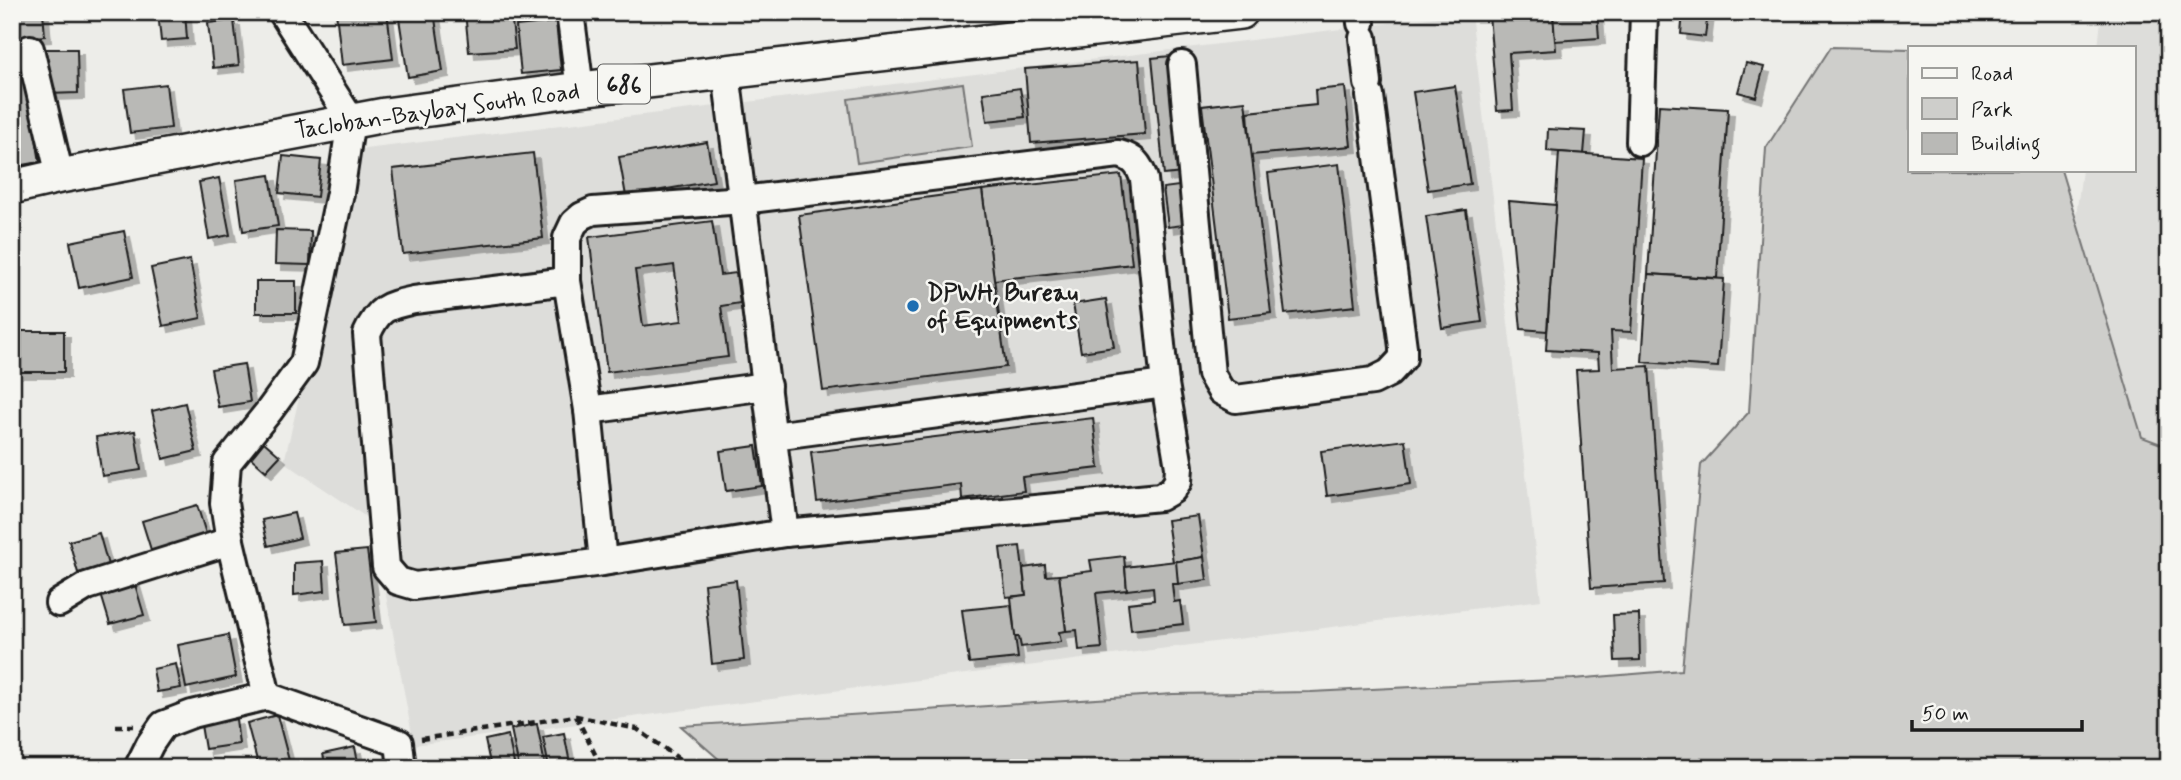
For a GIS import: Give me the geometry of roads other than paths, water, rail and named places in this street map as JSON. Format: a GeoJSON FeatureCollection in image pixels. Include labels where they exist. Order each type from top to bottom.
{"type":"FeatureCollection","features":[{"type":"Feature","properties":{"kind":"main road","name":"Tacloban-Baybay South Road"},"geometry":{"type":"LineString","coordinates":[[12,187],[351,121],[580,89],[1185,16],[1241,12]]}},
{"type":"Feature","properties":{"kind":"street"},"geometry":{"type":"LineString","coordinates":[[267,696],[230,541],[224,503],[227,463],[304,362],[340,192],[351,121],[282,12]]}},
{"type":"Feature","properties":{"kind":"street"},"geometry":{"type":"LineString","coordinates":[[570,12],[580,89]]}},
{"type":"Feature","properties":{"kind":"street"},"geometry":{"type":"LineString","coordinates":[[1640,142],[1644,12]]}},
{"type":"Feature","properties":{"kind":"street"},"geometry":{"type":"LineString","coordinates":[[1182,65],[1211,374],[1221,391],[1236,399],[1373,381],[1389,373],[1403,358],[1361,24]]}},
{"type":"Feature","properties":{"kind":"street"},"geometry":{"type":"LineString","coordinates":[[30,49],[60,176]]}},
{"type":"Feature","properties":{"kind":"street"},"geometry":{"type":"LineString","coordinates":[[726,73],[785,533]]}},
{"type":"Feature","properties":{"kind":"street"},"geometry":{"type":"LineString","coordinates":[[567,281],[414,300],[392,305],[375,315],[367,334],[386,567],[398,581],[415,586],[603,562],[785,533],[1160,497],[1172,490],[1178,481],[1179,467],[1165,384],[1144,178],[1140,167],[1131,157],[1119,154],[743,200],[593,211],[582,216],[574,223],[567,238],[567,281],[588,410],[603,562]]}},
{"type":"Feature","properties":{"kind":"street"},"geometry":{"type":"LineString","coordinates":[[773,436],[1165,384]]}},
{"type":"Feature","properties":{"kind":"street"},"geometry":{"type":"LineString","coordinates":[[588,410],[766,386]]}},
{"type":"Feature","properties":{"kind":"street"},"geometry":{"type":"LineString","coordinates":[[59,603],[87,586],[230,541]]}},
{"type":"Feature","properties":{"kind":"street"},"geometry":{"type":"LineString","coordinates":[[138,768],[163,725],[192,714],[267,696],[400,755]]}},
{"type":"Feature","properties":{"kind":"place","name":"DPWH, Bureau of Equipments"},"geometry":{"type":"Point","coordinates":[913,306]}}]}
